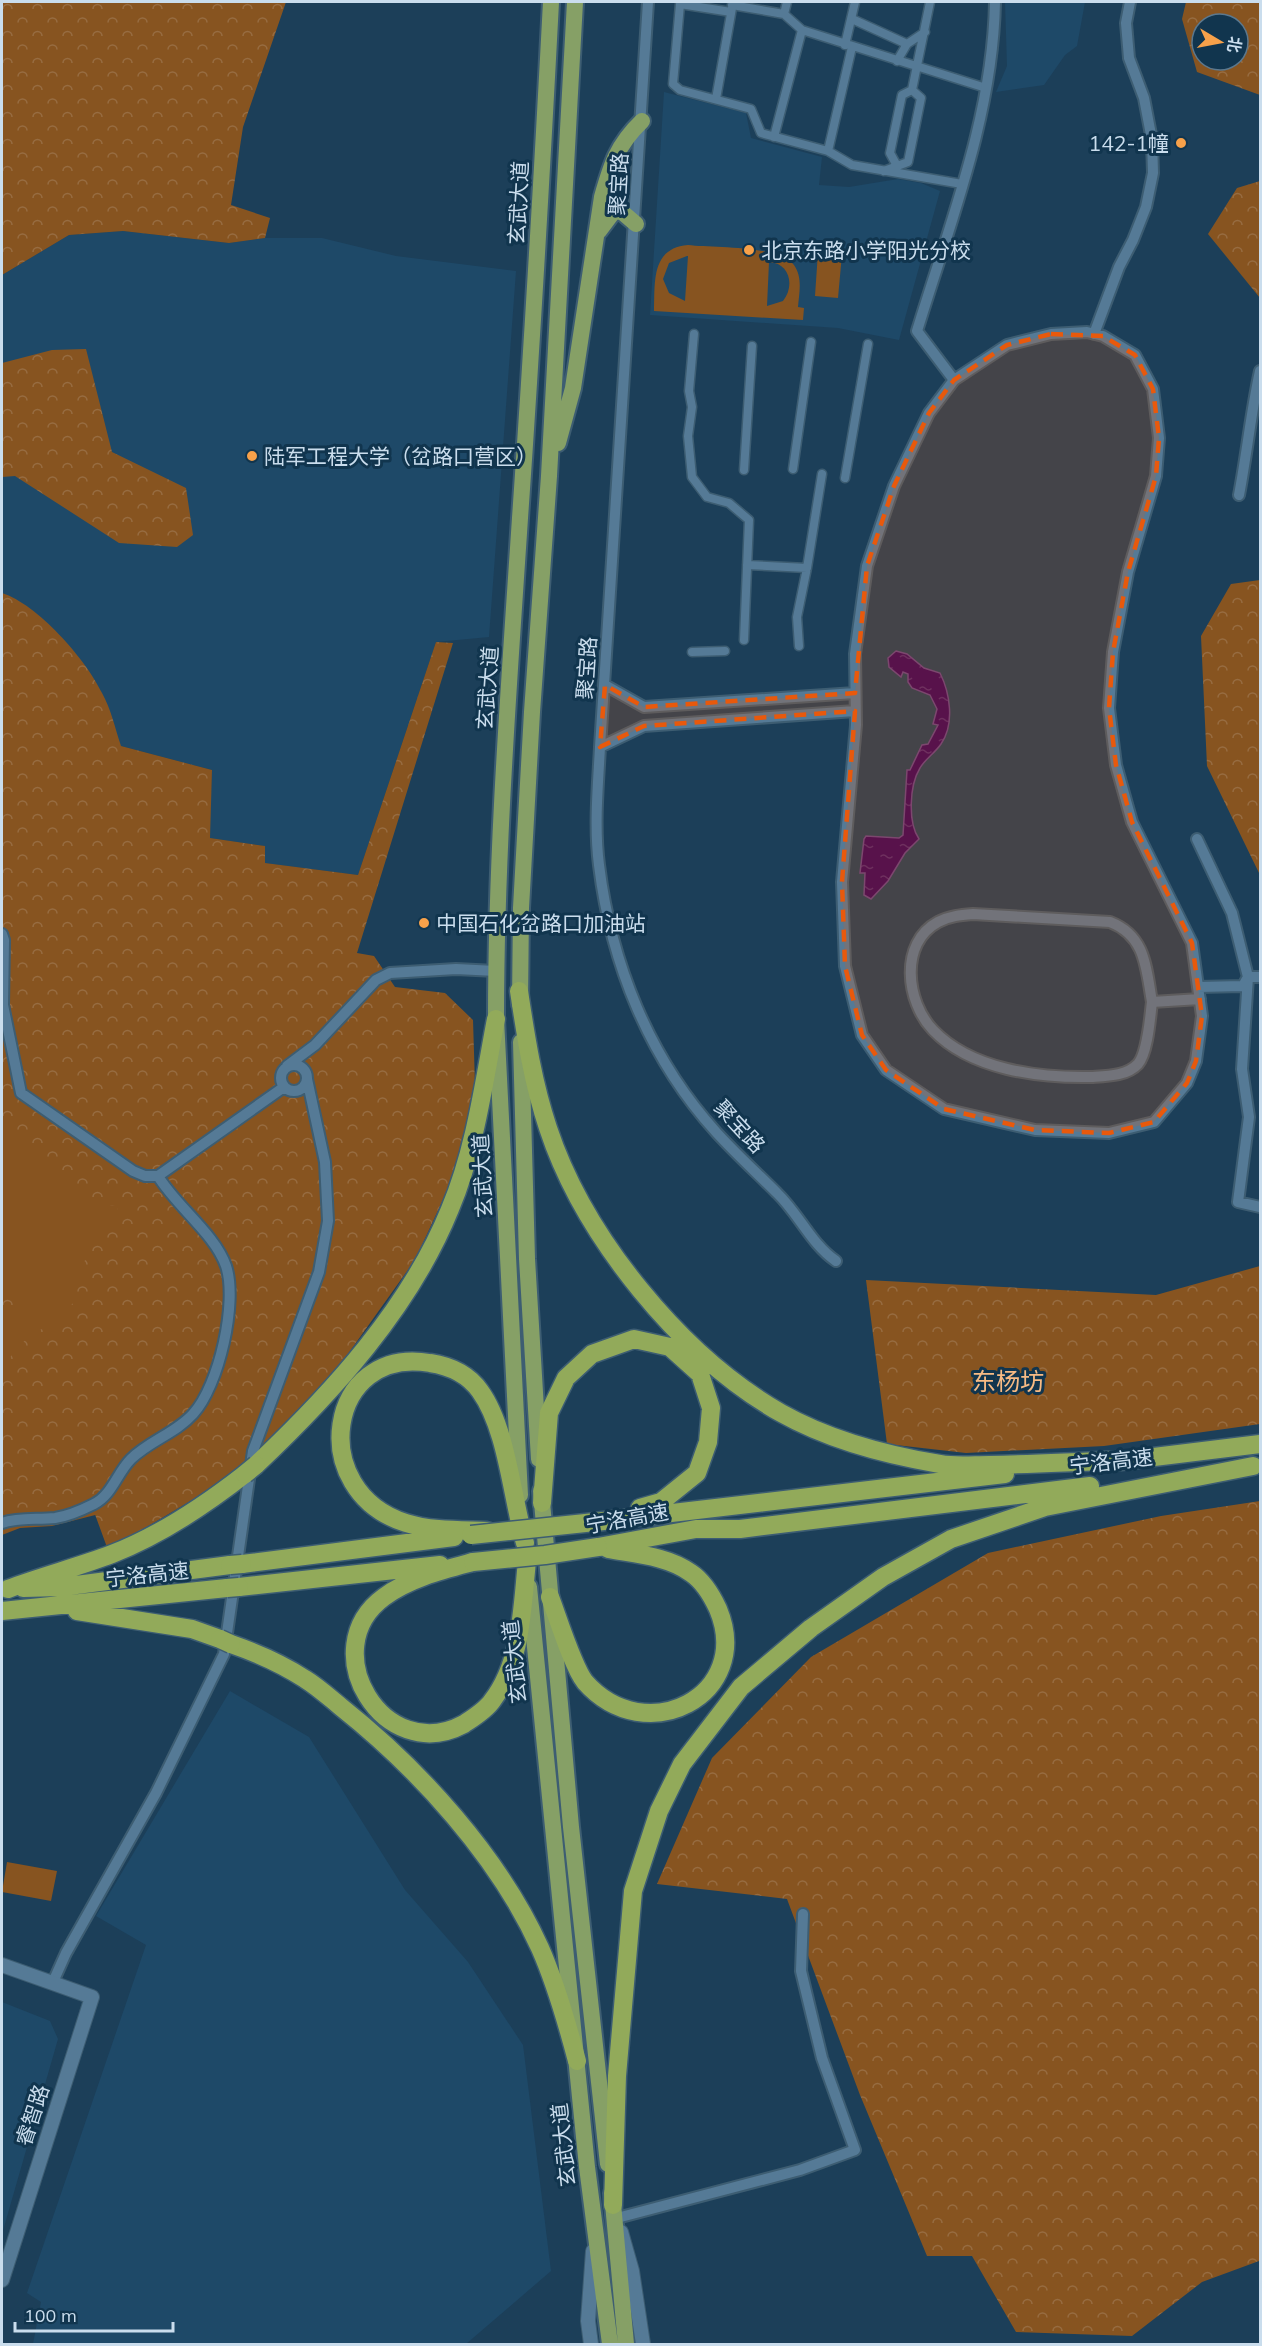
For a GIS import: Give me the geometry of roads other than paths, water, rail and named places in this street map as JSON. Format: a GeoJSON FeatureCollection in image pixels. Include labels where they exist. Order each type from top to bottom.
{"type":"FeatureCollection","features":[{"type":"Feature","properties":{"kind":"highway","name":"玄武大道"},"geometry":{"type":"LineString","coordinates":[[551,2],[536,288],[507,715],[496,1019],[526,1552],[594,2225],[610,2344]]}},
{"type":"Feature","properties":{"kind":"highway","name":"玄武大道"},"geometry":{"type":"LineString","coordinates":[[575,2],[549,476],[532,712],[519,991],[527,1259],[542,1503],[572,1839],[615,2211],[626,2344]]}},
{"type":"Feature","properties":{"kind":"highway"},"geometry":{"type":"LineString","coordinates":[[549,476],[573,388],[595,237],[610,166],[625,138],[642,122]]}},
{"type":"Feature","properties":{"kind":"highway"},"geometry":{"type":"LineString","coordinates":[[595,237],[607,216],[614,211],[622,212],[636,224]]}},
{"type":"Feature","properties":{"kind":"highway"},"geometry":{"type":"LineString","coordinates":[[519,991],[533,1079],[548,1130],[567,1176],[602,1237],[632,1280],[677,1332],[731,1379],[781,1413],[818,1430],[879,1451],[942,1465],[1125,1460]]}},
{"type":"Feature","properties":{"kind":"highway"},"geometry":{"type":"LineString","coordinates":[[5,1590],[112,1554],[199,1510],[250,1470],[345,1373],[395,1308],[428,1253],[450,1209],[466,1160],[496,1019]]}},
{"type":"Feature","properties":{"kind":"highway"},"geometry":{"type":"LineString","coordinates":[[542,1503],[549,1413],[566,1378],[592,1354],[634,1339],[670,1347],[700,1374],[711,1408],[708,1442],[697,1473],[661,1502],[595,1521]]}},
{"type":"Feature","properties":{"kind":"highway"},"geometry":{"type":"LineString","coordinates":[[470,1533],[406,1523],[377,1508],[348,1476],[341,1457],[339,1435],[342,1419],[354,1393],[369,1377],[390,1366],[418,1361],[458,1370],[480,1390],[493,1416],[506,1459],[514,1506],[526,1552],[515,1652],[504,1681],[492,1703],[471,1720],[451,1731],[438,1733],[411,1731],[386,1719],[362,1689],[355,1652],[364,1618],[384,1597],[405,1586],[434,1572],[473,1562]]}},
{"type":"Feature","properties":{"kind":"highway","name":"宁洛高速"},"geometry":{"type":"LineString","coordinates":[[5,1590],[61,1587],[470,1533],[498,1532],[1260,1444]]}},
{"type":"Feature","properties":{"kind":"highway"},"geometry":{"type":"LineString","coordinates":[[615,2211],[617,2076],[633,1891],[659,1811],[682,1764],[741,1687],[811,1628],[883,1577],[951,1539],[1045,1507],[1257,1466]]}},
{"type":"Feature","properties":{"kind":"highway","name":"宁洛高速"},"geometry":{"type":"LineString","coordinates":[[2,1611],[473,1562],[598,1546],[696,1529],[740,1528],[1257,1466]]}},
{"type":"Feature","properties":{"kind":"highway"},"geometry":{"type":"LineString","coordinates":[[550,1598],[583,1680],[603,1700],[626,1711],[657,1714],[680,1707],[700,1697],[715,1680],[724,1653],[724,1623],[712,1595],[691,1572],[663,1559],[598,1546]]}},
{"type":"Feature","properties":{"kind":"highway"},"geometry":{"type":"LineString","coordinates":[[42,1606],[192,1629],[261,1655],[315,1686],[404,1762],[454,1818],[507,1888],[540,1948],[568,2026],[577,2061]]}},
{"type":"Feature","properties":{"kind":"street","name":"聚宝路"},"geometry":{"type":"LineString","coordinates":[[648,2],[636,224],[600,747],[597,812],[598,863],[618,962],[648,1033],[678,1084],[715,1132],[784,1200],[824,1252],[837,1261]]}},
{"type":"Feature","properties":{"kind":"street"},"geometry":{"type":"LineString","coordinates":[[784,14],[787,2]]}},
{"type":"Feature","properties":{"kind":"street"},"geometry":{"type":"LineString","coordinates":[[828,151],[855,2]]}},
{"type":"Feature","properties":{"kind":"street"},"geometry":{"type":"LineString","coordinates":[[896,164],[890,153],[902,95],[912,90],[930,2]]}},
{"type":"Feature","properties":{"kind":"street"},"geometry":{"type":"LineString","coordinates":[[954,380],[917,331],[981,122],[994,44],[995,2]]}},
{"type":"Feature","properties":{"kind":"street"},"geometry":{"type":"LineString","coordinates":[[1094,334],[1119,267],[1146,207],[1153,173],[1152,140],[1144,98],[1129,58],[1126,23],[1130,2]]}},
{"type":"Feature","properties":{"kind":"street"},"geometry":{"type":"LineString","coordinates":[[962,184],[852,165],[828,151],[761,133],[752,109],[680,90],[672,84],[680,4],[732,6],[784,14],[802,30],[986,88]]}},
{"type":"Feature","properties":{"kind":"street"},"geometry":{"type":"LineString","coordinates":[[716,99],[732,6]]}},
{"type":"Feature","properties":{"kind":"street"},"geometry":{"type":"LineString","coordinates":[[852,19],[907,44]]}},
{"type":"Feature","properties":{"kind":"street"},"geometry":{"type":"LineString","coordinates":[[774,137],[802,30]]}},
{"type":"Feature","properties":{"kind":"street"},"geometry":{"type":"LineString","coordinates":[[897,61],[907,44],[925,32]]}},
{"type":"Feature","properties":{"kind":"street"},"geometry":{"type":"LineString","coordinates":[[884,171],[896,164],[908,162],[921,98],[912,90]]}},
{"type":"Feature","properties":{"kind":"street"},"geometry":{"type":"LineString","coordinates":[[693,334],[689,391],[692,407],[688,436],[692,477],[707,497],[729,503],[749,520],[744,640]]}},
{"type":"Feature","properties":{"kind":"street"},"geometry":{"type":"LineString","coordinates":[[1051,334],[1094,334],[1135,356],[1153,389],[1158,438],[1156,476],[1128,572],[1113,652],[1109,708],[1116,765],[1132,822],[1192,943],[1202,1016],[1196,1061],[1187,1083],[1154,1122],[1110,1133],[1035,1131],[944,1109],[886,1070],[862,1035],[845,966],[842,882],[851,800],[855,654],[867,566],[894,486],[929,413],[954,380],[1007,345],[1051,334]]}},
{"type":"Feature","properties":{"kind":"street"},"geometry":{"type":"LineString","coordinates":[[793,469],[811,342]]}},
{"type":"Feature","properties":{"kind":"street"},"geometry":{"type":"LineString","coordinates":[[845,478],[868,344]]}},
{"type":"Feature","properties":{"kind":"street"},"geometry":{"type":"LineString","coordinates":[[744,470],[752,346]]}},
{"type":"Feature","properties":{"kind":"street"},"geometry":{"type":"LineString","coordinates":[[1239,495],[1247,453],[1249,424],[1260,371]]}},
{"type":"Feature","properties":{"kind":"street"},"geometry":{"type":"LineString","coordinates":[[799,646],[796,617],[807,568],[822,474]]}},
{"type":"Feature","properties":{"kind":"street"},"geometry":{"type":"LineString","coordinates":[[747,565],[807,568]]}},
{"type":"Feature","properties":{"kind":"street"},"geometry":{"type":"LineString","coordinates":[[692,652],[725,651]]}},
{"type":"Feature","properties":{"kind":"street"},"geometry":{"type":"LineString","coordinates":[[605,685],[644,707],[855,693]]}},
{"type":"Feature","properties":{"kind":"street"},"geometry":{"type":"LineString","coordinates":[[600,747],[644,726],[855,711]]}},
{"type":"Feature","properties":{"kind":"street"},"geometry":{"type":"LineString","coordinates":[[1197,839],[1232,913],[1248,978],[1242,1069],[1249,1117],[1239,1202],[1260,1207]]}},
{"type":"Feature","properties":{"kind":"street"},"geometry":{"type":"LineString","coordinates":[[973,914],[1110,922],[1125,928],[1136,941],[1142,954],[1152,1002],[1148,1034],[1140,1062],[1128,1072],[1099,1076],[1043,1077],[989,1063],[956,1048],[932,1030],[916,1003],[909,974],[912,958],[923,934],[936,922],[954,915],[973,914]]}},
{"type":"Feature","properties":{"kind":"street"},"geometry":{"type":"LineString","coordinates":[[2,934],[4,940],[3,1005],[8,1041],[21,1093],[121,1165],[145,1176],[158,1176],[287,1089],[302,1089],[307,1077]]}},
{"type":"Feature","properties":{"kind":"street"},"geometry":{"type":"LineString","coordinates":[[314,1104],[287,1089],[280,1076],[287,1066],[315,1045],[376,980],[390,973],[456,969],[496,970]]}},
{"type":"Feature","properties":{"kind":"street"},"geometry":{"type":"LineString","coordinates":[[1248,978],[1260,977]]}},
{"type":"Feature","properties":{"kind":"street"},"geometry":{"type":"LineString","coordinates":[[1198,987],[1243,986],[1248,978]]}},
{"type":"Feature","properties":{"kind":"street"},"geometry":{"type":"LineString","coordinates":[[1152,1002],[1200,999]]}},
{"type":"Feature","properties":{"kind":"street"},"geometry":{"type":"LineString","coordinates":[[2,1965],[53,1982],[80,1927],[156,1793],[224,1654],[253,1451],[319,1272],[328,1221],[328,1190],[314,1104],[307,1077],[308,1061],[315,1045]]}},
{"type":"Feature","properties":{"kind":"street"},"geometry":{"type":"LineString","coordinates":[[287,1066],[299,1066],[307,1077]]}},
{"type":"Feature","properties":{"kind":"street"},"geometry":{"type":"LineString","coordinates":[[2,1523],[11,1520],[61,1516],[97,1503],[107,1494],[129,1460],[194,1413],[213,1379],[221,1354],[226,1326],[227,1268],[220,1254],[169,1194],[158,1176]]}},
{"type":"Feature","properties":{"kind":"street"},"geometry":{"type":"LineString","coordinates":[[643,2344],[632,2271],[615,2211],[800,2170],[855,2150],[822,2058],[801,1971],[803,1914]]}},
{"type":"Feature","properties":{"kind":"street","name":"睿智路"},"geometry":{"type":"LineString","coordinates":[[2,2280],[92,1997],[53,1982]]}},
{"type":"Feature","properties":{"kind":"street"},"geometry":{"type":"LineString","coordinates":[[591,2344],[588,2321],[594,2225]]}},
{"type":"Feature","properties":{"kind":"water"},"geometry":{"type":"Polygon","coordinates":[[[896,651],[907,654],[924,668],[940,673],[948,699],[949,718],[945,736],[939,747],[922,765],[914,784],[911,804],[913,824],[919,839],[905,853],[888,881],[871,899],[864,895],[865,873],[860,873],[864,839],[866,836],[899,838],[903,835],[907,770],[910,770],[922,745],[928,744],[938,725],[933,724],[937,709],[930,695],[912,688],[908,682],[908,674],[903,672],[901,677],[889,667],[888,658],[896,651]]]}},
{"type":"Feature","properties":{"kind":"place","name":"142-1幢"},"geometry":{"type":"Point","coordinates":[1181,143]}},
{"type":"Feature","properties":{"kind":"place","name":"北京东路小学阳光分校"},"geometry":{"type":"Point","coordinates":[749,250]}},
{"type":"Feature","properties":{"kind":"place","name":"陆军工程大学（岔路口营区）"},"geometry":{"type":"Point","coordinates":[252,456]}},
{"type":"Feature","properties":{"kind":"place","name":"中国石化岔路口加油站"},"geometry":{"type":"Point","coordinates":[424,923]}},
{"type":"Feature","properties":{"kind":"district","name":"东杨坊"},"geometry":{"type":"Point","coordinates":[1008,1381]}}]}
